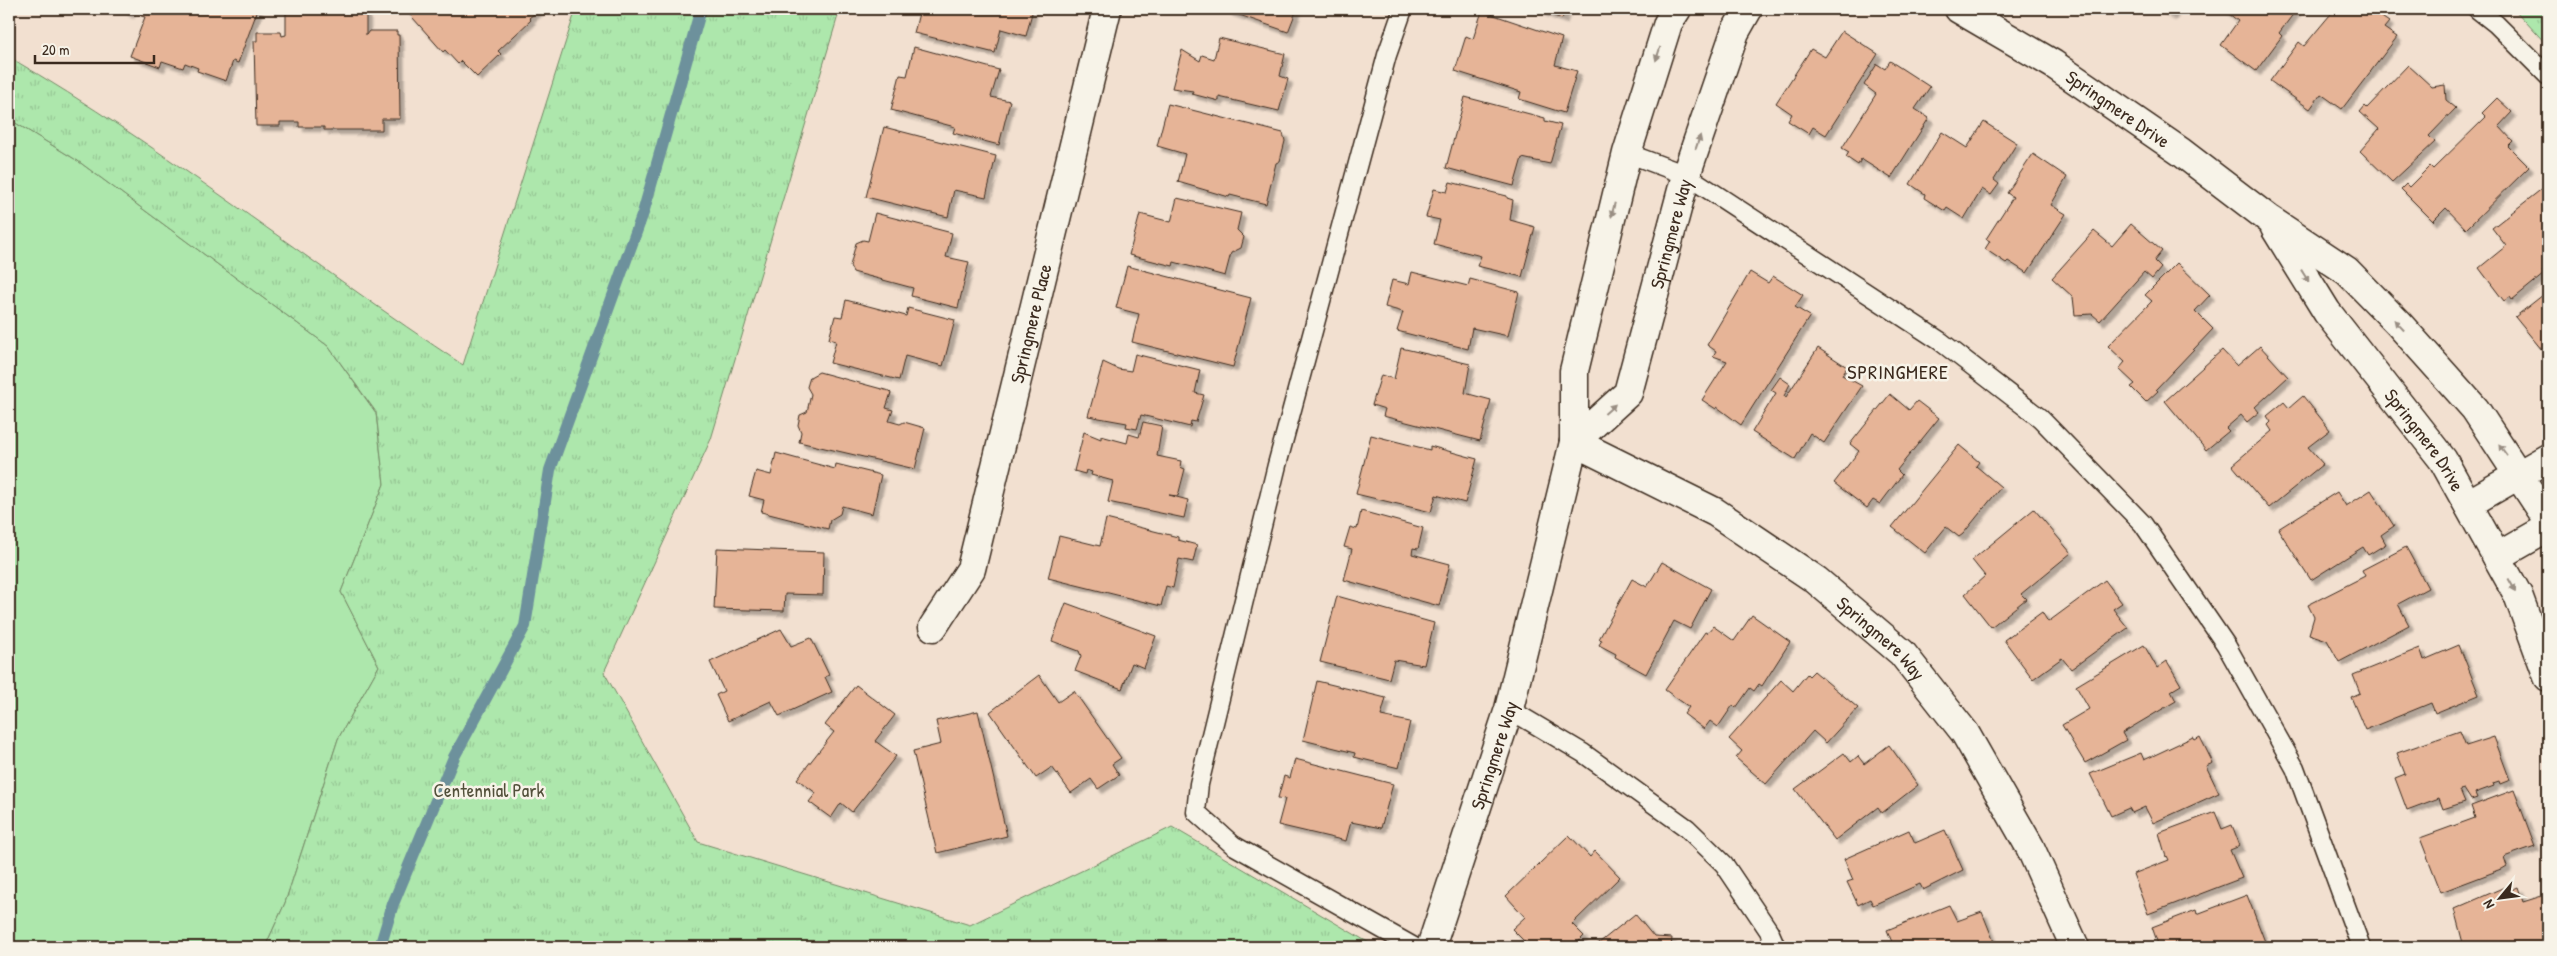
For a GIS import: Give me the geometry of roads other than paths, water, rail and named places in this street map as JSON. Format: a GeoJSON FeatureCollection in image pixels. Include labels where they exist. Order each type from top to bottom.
{"type":"FeatureCollection","features":[{"type":"Feature","properties":{"kind":"street","name":"Springmere Place"},"geometry":{"type":"LineString","coordinates":[[933,627],[971,569],[1107,9]]}},
{"type":"Feature","properties":{"kind":"street","name":"Springmere Way"},"geometry":{"type":"LineString","coordinates":[[1431,947],[1509,709],[1574,442],[1574,371],[1627,153],[1668,23],[1676,9]]}},
{"type":"Feature","properties":{"kind":"street","name":"Springmere Way"},"geometry":{"type":"LineString","coordinates":[[1574,442],[1628,393],[1686,176],[1735,32],[1748,9]]}},
{"type":"Feature","properties":{"kind":"street","name":"Springmere Drive"},"geometry":{"type":"LineString","coordinates":[[1959,9],[2053,64],[2182,152],[2270,220],[2347,271],[2399,324],[2475,410],[2520,475],[2548,520]]}},
{"type":"Feature","properties":{"kind":"street","name":"Springmere Drive"},"geometry":{"type":"LineString","coordinates":[[2270,220],[2327,312],[2443,460],[2518,595],[2548,677]]}},
{"type":"Feature","properties":{"kind":"street","name":"Springmere Way"},"geometry":{"type":"LineString","coordinates":[[1574,442],[1715,512],[1816,580],[1902,653],[1965,733],[2030,848],[2075,947]]}},
{"type":"Feature","properties":{"kind":"street"},"geometry":{"type":"LineString","coordinates":[[2468,504],[2548,458]]}},
{"type":"Feature","properties":{"kind":"street"},"geometry":{"type":"LineString","coordinates":[[2497,557],[2548,528]]}},
{"type":"Feature","properties":{"kind":"lane"},"geometry":{"type":"LineString","coordinates":[[1403,9],[1385,64],[1277,465],[1199,784],[1196,812],[1233,844],[1414,947]]}},
{"type":"Feature","properties":{"kind":"lane"},"geometry":{"type":"LineString","coordinates":[[2477,9],[2496,24],[2548,76]]}},
{"type":"Feature","properties":{"kind":"lane"},"geometry":{"type":"LineString","coordinates":[[1627,153],[1686,176],[1948,347],[2040,418],[2143,524],[2226,645],[2295,768],[2362,947]]}},
{"type":"Feature","properties":{"kind":"lane"},"geometry":{"type":"LineString","coordinates":[[1509,709],[1583,753],[1687,828],[1724,864],[1769,931],[1776,947]]}},
{"type":"Feature","properties":{"kind":"waterway"},"geometry":{"type":"LineString","coordinates":[[380,947],[393,904],[454,757],[525,626],[550,470],[643,213],[701,9]]}},
{"type":"Feature","properties":{"kind":"district","name":"SPRINGMERE"},"geometry":{"type":"Point","coordinates":[1898,372]}},
{"type":"Feature","properties":{"kind":"park label","name":"Centennial Park"},"geometry":{"type":"Point","coordinates":[489,790]}}]}
